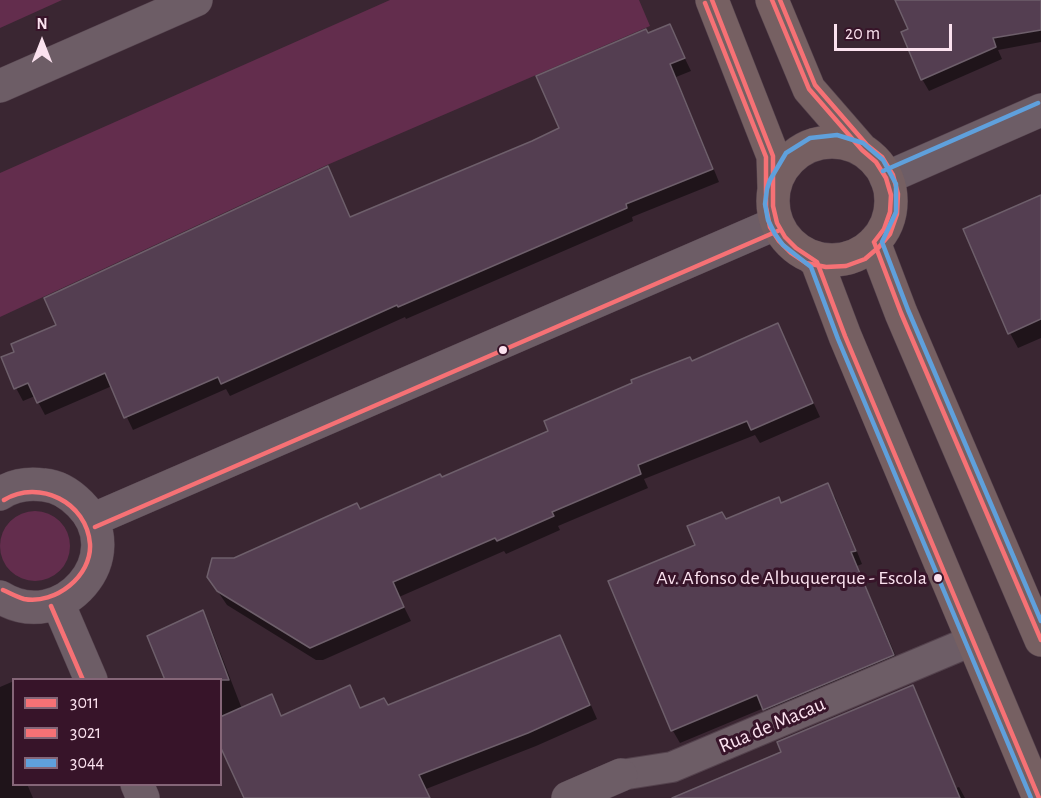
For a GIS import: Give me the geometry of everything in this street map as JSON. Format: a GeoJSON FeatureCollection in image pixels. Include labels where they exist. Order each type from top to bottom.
{"type":"FeatureCollection","features":[{"type":"Feature","properties":{"kind":"main road"},"geometry":{"type":"LineString","coordinates":[[712,0],[773,156],[773,206],[777,223],[785,237],[796,248],[817,262],[845,336],[1039,798]]}},
{"type":"Feature","properties":{"kind":"main road"},"geometry":{"type":"LineString","coordinates":[[772,0],[809,89],[862,150],[876,162],[886,178],[891,195],[890,212],[884,229],[874,242],[860,253],[844,259],[826,260],[810,256]]}},
{"type":"Feature","properties":{"kind":"main road"},"geometry":{"type":"LineString","coordinates":[[774,187],[781,170],[793,156],[809,147],[827,142],[845,144],[862,150]]}},
{"type":"Feature","properties":{"kind":"main road"},"geometry":{"type":"LineString","coordinates":[[874,242],[901,313],[1041,640]]}},
{"type":"Feature","properties":{"kind":"street"},"geometry":{"type":"LineString","coordinates":[[0,86],[196,0]]}},
{"type":"Feature","properties":{"kind":"street"},"geometry":{"type":"LineString","coordinates":[[886,178],[1041,110]]}},
{"type":"Feature","properties":{"kind":"street"},"geometry":{"type":"LineString","coordinates":[[92,520],[777,223]]}},
{"type":"Feature","properties":{"kind":"street"},"geometry":{"type":"LineString","coordinates":[[0,597],[21,607],[37,608],[58,603],[77,591],[87,579],[94,566],[97,551],[92,520],[75,498],[62,489],[48,485],[3,485]]}},
{"type":"Feature","properties":{"kind":"street"},"geometry":{"type":"LineString","coordinates":[[58,603],[90,678]]}},
{"type":"Feature","properties":{"kind":"street","name":"Rua de Macau"},"geometry":{"type":"LineString","coordinates":[[568,798],[621,775],[672,767],[974,640]]}},
{"type":"Feature","properties":{"kind":"shaded area"},"geometry":{"type":"Polygon","coordinates":[[[0,0],[62,0],[0,28],[0,0]]]}},
{"type":"Feature","properties":{"kind":"shaded area"},"geometry":{"type":"Polygon","coordinates":[[[390,0],[639,0],[650,26],[327,165],[0,317],[0,173],[390,0]]]}},
{"type":"Feature","properties":{"kind":"shaded area"},"geometry":{"type":"Polygon","coordinates":[[[28,511],[42,511],[55,517],[64,526],[70,539],[68,559],[60,571],[42,581],[28,581],[15,575],[6,566],[0,553],[0,539],[6,526],[15,517],[28,511]]]}},
{"type":"Feature","properties":{"kind":"building"},"geometry":{"type":"Polygon","coordinates":[[[895,0],[1041,0],[1041,30],[993,38],[996,47],[921,80],[901,32],[908,29],[895,0]]]}},
{"type":"Feature","properties":{"kind":"building"},"geometry":{"type":"Polygon","coordinates":[[[670,24],[685,58],[670,64],[713,169],[626,204],[627,208],[398,307],[397,305],[221,384],[218,377],[124,418],[105,373],[37,403],[28,383],[14,389],[1,357],[14,352],[11,344],[56,325],[44,298],[328,166],[350,217],[532,141],[559,128],[536,76],[646,29],[648,33],[670,24]]]}},
{"type":"Feature","properties":{"kind":"building"},"geometry":{"type":"Polygon","coordinates":[[[1041,195],[1041,319],[1008,334],[963,229],[1041,195]]]}},
{"type":"Feature","properties":{"kind":"building"},"geometry":{"type":"Polygon","coordinates":[[[778,323],[813,403],[751,430],[747,421],[638,465],[641,474],[552,512],[554,516],[497,541],[495,538],[393,582],[404,607],[310,648],[217,591],[207,577],[212,558],[234,558],[357,503],[360,509],[440,474],[442,477],[548,431],[544,421],[632,383],[631,380],[690,357],[692,361],[778,323]]]}},
{"type":"Feature","properties":{"kind":"building"},"geometry":{"type":"Polygon","coordinates":[[[828,483],[856,551],[851,552],[894,655],[763,710],[757,695],[671,731],[608,581],[695,545],[687,526],[722,512],[726,519],[779,497],[781,503],[828,483]]]}},
{"type":"Feature","properties":{"kind":"building"},"geometry":{"type":"Polygon","coordinates":[[[203,610],[229,680],[164,678],[147,636],[203,610]]]}},
{"type":"Feature","properties":{"kind":"building"},"geometry":{"type":"Polygon","coordinates":[[[560,635],[590,705],[528,733],[419,775],[430,798],[244,798],[222,750],[222,716],[272,694],[281,716],[350,685],[360,708],[384,698],[388,705],[560,635]]]}},
{"type":"Feature","properties":{"kind":"building"},"geometry":{"type":"Polygon","coordinates":[[[913,685],[960,798],[672,798],[781,752],[777,742],[913,685]]]}},
{"type":"Feature","properties":{"kind":"transit line","name":"3011"},"geometry":{"type":"LineString","coordinates":[[712,0],[773,156],[773,206],[777,223],[785,237],[796,248],[817,262],[845,336],[1039,798]]}},
{"type":"Feature","properties":{"kind":"transit line","name":"3011"},"geometry":{"type":"LineString","coordinates":[[772,0],[809,89],[862,150],[876,162],[886,178],[891,195],[890,212],[884,229],[874,242]]}},
{"type":"Feature","properties":{"kind":"transit line","name":"3021"},"geometry":{"type":"LineString","coordinates":[[705,3],[766,157],[766,207],[770,227],[779,241],[806,263],[826,267],[846,266],[865,259],[890,234],[897,214],[898,194],[893,175],[882,157],[867,145],[815,85],[780,0]]}},
{"type":"Feature","properties":{"kind":"transit line","name":"3044"},"geometry":{"type":"LineString","coordinates":[[883,171],[1038,103]]}},
{"type":"Feature","properties":{"kind":"transit line","name":"3044"},"geometry":{"type":"LineString","coordinates":[[1031,798],[838,339],[811,267],[783,245],[768,220],[765,204],[770,180],[786,153],[810,138],[837,135],[863,143],[883,160],[896,184],[896,212],[882,242],[908,310],[1041,621]]}},
{"type":"Feature","properties":{"kind":"transit line","name":"3021"},"geometry":{"type":"LineString","coordinates":[[95,527],[780,230]]}},
{"type":"Feature","properties":{"kind":"transit line","name":"3011"},"geometry":{"type":"LineString","coordinates":[[874,242],[901,313],[1041,640]]}},
{"type":"Feature","properties":{"kind":"transit line","name":"3021"},"geometry":{"type":"LineString","coordinates":[[3,590],[24,599],[36,600],[59,593],[69,586],[85,567],[90,544],[87,529],[80,516],[59,498],[32,492],[18,494],[4,500]]}},
{"type":"Feature","properties":{"kind":"transit line","name":"3021"},"geometry":{"type":"LineString","coordinates":[[51,606],[82,678]]}},
{"type":"Feature","properties":{"kind":"place","name":"Av. Afonso de Albuquerque - Escola"},"geometry":{"type":"Point","coordinates":[938,578]}}]}
